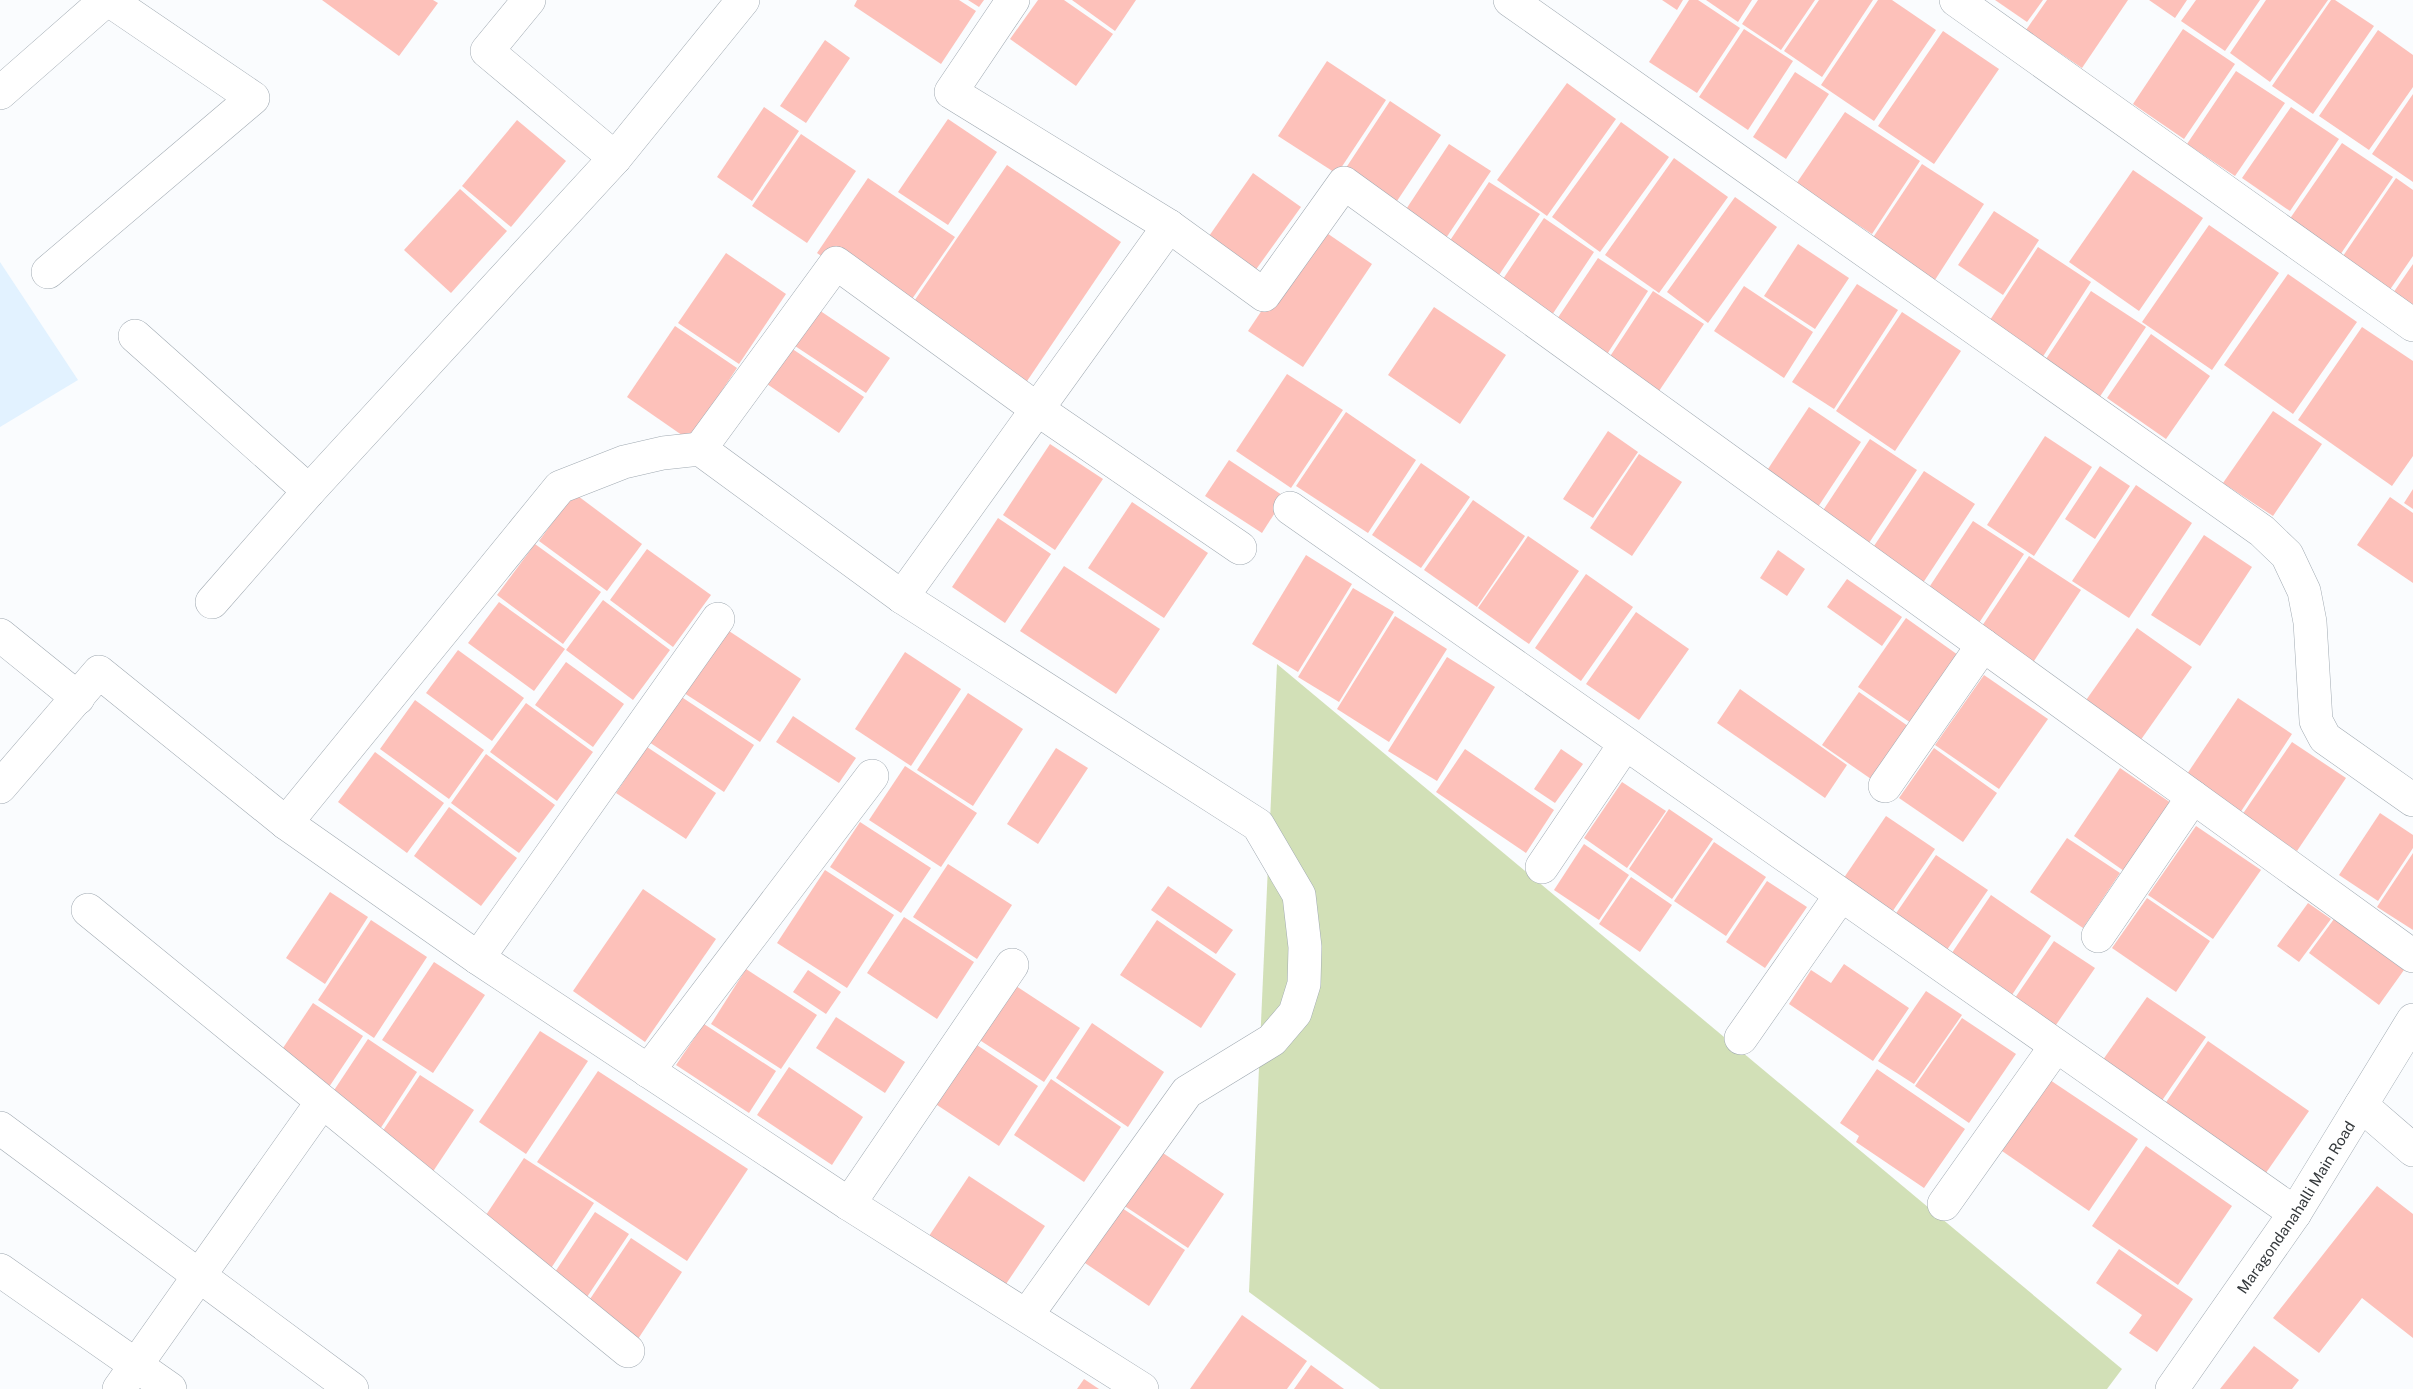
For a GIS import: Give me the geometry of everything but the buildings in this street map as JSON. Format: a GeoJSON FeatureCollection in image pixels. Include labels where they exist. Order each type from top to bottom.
{"type":"FeatureCollection","features":[{"type":"Feature","properties":{"kind":"street"},"geometry":{"type":"LineString","coordinates":[[0,93],[108,0],[253,98],[48,272]]}},
{"type":"Feature","properties":{"kind":"street"},"geometry":{"type":"LineString","coordinates":[[529,0],[488,51],[615,158]]}},
{"type":"Feature","properties":{"kind":"street"},"geometry":{"type":"LineString","coordinates":[[212,602],[309,491],[615,158],[743,0]]}},
{"type":"Feature","properties":{"kind":"street"},"geometry":{"type":"LineString","coordinates":[[1013,0],[951,92],[1169,226],[1263,294],[1344,183],[2413,956]]}},
{"type":"Feature","properties":{"kind":"street"},"geometry":{"type":"LineString","coordinates":[[1510,0],[2262,531],[2288,555],[2304,591],[2310,622],[2316,721],[2325,738],[2413,800]]}},
{"type":"Feature","properties":{"kind":"street"},"geometry":{"type":"LineString","coordinates":[[1956,0],[2413,325]]}},
{"type":"Feature","properties":{"kind":"street"},"geometry":{"type":"LineString","coordinates":[[902,597],[1169,226]]}},
{"type":"Feature","properties":{"kind":"street"},"geometry":{"type":"LineString","coordinates":[[700,449],[836,263],[1037,409],[1240,548]]}},
{"type":"Feature","properties":{"kind":"street"},"geometry":{"type":"LineString","coordinates":[[135,336],[309,491]]}},
{"type":"Feature","properties":{"kind":"street"},"geometry":{"type":"LineString","coordinates":[[286,823],[560,487],[624,462],[663,453],[700,449],[902,597],[1258,825],[1299,895],[1305,966],[1304,984],[1295,1013],[1272,1040],[1187,1092],[1027,1316]]}},
{"type":"Feature","properties":{"kind":"street"},"geometry":{"type":"LineString","coordinates":[[1290,508],[2295,1213]]}},
{"type":"Feature","properties":{"kind":"street"},"geometry":{"type":"LineString","coordinates":[[478,958],[718,619]]}},
{"type":"Feature","properties":{"kind":"street"},"geometry":{"type":"LineString","coordinates":[[0,634],[78,698]]}},
{"type":"Feature","properties":{"kind":"street"},"geometry":{"type":"LineString","coordinates":[[1885,786],[1983,645]]}},
{"type":"Feature","properties":{"kind":"street"},"geometry":{"type":"LineString","coordinates":[[0,788],[99,672],[286,823],[478,958],[849,1204],[1142,1389]]}},
{"type":"Feature","properties":{"kind":"street"},"geometry":{"type":"LineString","coordinates":[[1542,867],[1625,744]]}},
{"type":"Feature","properties":{"kind":"street"},"geometry":{"type":"LineString","coordinates":[[648,1071],[872,776]]}},
{"type":"Feature","properties":{"kind":"street"},"geometry":{"type":"LineString","coordinates":[[2098,936],[2193,797]]}},
{"type":"Feature","properties":{"kind":"street"},"geometry":{"type":"LineString","coordinates":[[1741,1038],[1841,895]]}},
{"type":"Feature","properties":{"kind":"street"},"geometry":{"type":"LineString","coordinates":[[88,910],[628,1352]]}},
{"type":"Feature","properties":{"kind":"street"},"geometry":{"type":"LineString","coordinates":[[849,1204],[1012,964]]}},
{"type":"Feature","properties":{"kind":"street","name":"Maragondanahalli Main Road"},"geometry":{"type":"LineString","coordinates":[[2172,1389],[2295,1213],[2413,1020]]}},
{"type":"Feature","properties":{"kind":"street"},"geometry":{"type":"LineString","coordinates":[[1944,1204],[2056,1046]]}},
{"type":"Feature","properties":{"kind":"street"},"geometry":{"type":"LineString","coordinates":[[127,1377],[322,1102]]}},
{"type":"Feature","properties":{"kind":"street"},"geometry":{"type":"LineString","coordinates":[[2361,1105],[2413,1150]]}},
{"type":"Feature","properties":{"kind":"street"},"geometry":{"type":"LineString","coordinates":[[0,1128],[352,1389]]}},
{"type":"Feature","properties":{"kind":"street"},"geometry":{"type":"LineString","coordinates":[[0,1270],[127,1377],[170,1389]]}},
{"type":"Feature","properties":{"kind":"shaded area"},"geometry":{"type":"Polygon","coordinates":[[[0,262],[78,380],[0,427],[0,262]]]}},
{"type":"Feature","properties":{"kind":"green space"},"geometry":{"type":"Polygon","coordinates":[[[1277,664],[2122,1369],[2107,1389],[1380,1389],[1249,1292],[1277,664]]]}}]}
